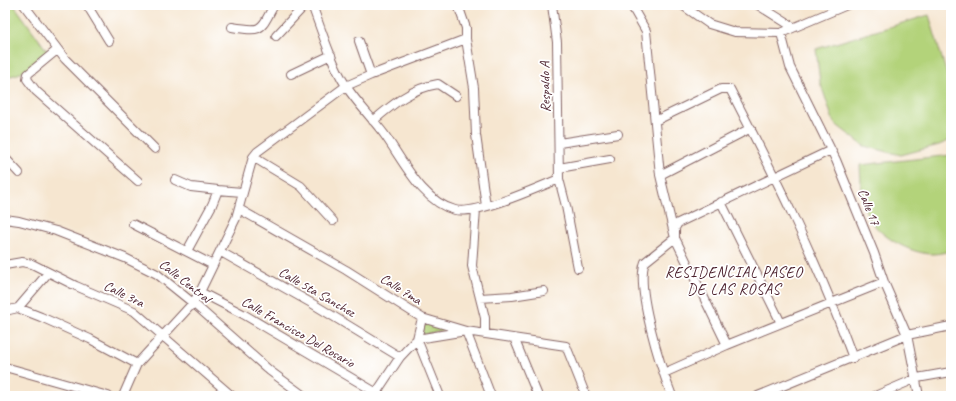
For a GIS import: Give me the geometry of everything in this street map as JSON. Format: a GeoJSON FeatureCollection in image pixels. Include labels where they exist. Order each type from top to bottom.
{"type":"FeatureCollection","features":[{"type":"Feature","properties":{"kind":"street"},"geometry":{"type":"LineString","coordinates":[[24,5],[57,50],[111,107],[155,149]]}},
{"type":"Feature","properties":{"kind":"street"},"geometry":{"type":"LineString","coordinates":[[87,5],[109,41]]}},
{"type":"Feature","properties":{"kind":"street"},"geometry":{"type":"LineString","coordinates":[[232,27],[253,31],[258,30],[265,22],[274,5]]}},
{"type":"Feature","properties":{"kind":"street"},"geometry":{"type":"LineString","coordinates":[[276,36],[305,5]]}},
{"type":"Feature","properties":{"kind":"street"},"geometry":{"type":"LineString","coordinates":[[312,5],[331,56],[346,86],[373,121],[413,179],[440,205],[456,210],[476,209],[559,179]]}},
{"type":"Feature","properties":{"kind":"street"},"geometry":{"type":"LineString","coordinates":[[458,5],[466,28],[466,39],[474,88],[476,135],[486,206]]}},
{"type":"Feature","properties":{"kind":"street","name":"Respaldo A"},"geometry":{"type":"LineString","coordinates":[[552,5],[557,42],[559,179],[578,268]]}},
{"type":"Feature","properties":{"kind":"street"},"geometry":{"type":"LineString","coordinates":[[630,5],[646,31],[660,175],[675,238],[727,345]]}},
{"type":"Feature","properties":{"kind":"street"},"geometry":{"type":"LineString","coordinates":[[682,5],[709,24],[735,32],[781,33],[830,8],[847,5]]}},
{"type":"Feature","properties":{"kind":"street"},"geometry":{"type":"LineString","coordinates":[[758,5],[793,27]]}},
{"type":"Feature","properties":{"kind":"street"},"geometry":{"type":"LineString","coordinates":[[770,5],[772,14]]}},
{"type":"Feature","properties":{"kind":"street","name":"Calle 17"},"geometry":{"type":"LineString","coordinates":[[781,33],[790,67],[831,150],[907,335],[917,378],[919,396]]}},
{"type":"Feature","properties":{"kind":"street"},"geometry":{"type":"LineString","coordinates":[[123,396],[137,364],[193,303],[200,292],[221,252],[239,209],[242,192],[253,157],[257,152],[346,86],[466,39]]}},
{"type":"Feature","properties":{"kind":"street"},"geometry":{"type":"LineString","coordinates":[[359,41],[371,75]]}},
{"type":"Feature","properties":{"kind":"street"},"geometry":{"type":"LineString","coordinates":[[57,50],[28,74],[27,78],[29,82],[36,91],[138,181]]}},
{"type":"Feature","properties":{"kind":"street"},"geometry":{"type":"LineString","coordinates":[[291,74],[331,56]]}},
{"type":"Feature","properties":{"kind":"street"},"geometry":{"type":"LineString","coordinates":[[373,121],[399,100],[425,86],[438,84],[456,96]]}},
{"type":"Feature","properties":{"kind":"street"},"geometry":{"type":"LineString","coordinates":[[655,121],[721,89],[730,89],[751,128],[833,303],[853,358]]}},
{"type":"Feature","properties":{"kind":"street"},"geometry":{"type":"LineString","coordinates":[[660,175],[751,128]]}},
{"type":"Feature","properties":{"kind":"street"},"geometry":{"type":"LineString","coordinates":[[559,144],[618,134]]}},
{"type":"Feature","properties":{"kind":"street"},"geometry":{"type":"LineString","coordinates":[[675,238],[675,228],[678,223],[831,150]]}},
{"type":"Feature","properties":{"kind":"street"},"geometry":{"type":"LineString","coordinates":[[253,157],[301,186],[333,221]]}},
{"type":"Feature","properties":{"kind":"street"},"geometry":{"type":"LineString","coordinates":[[5,158],[18,173]]}},
{"type":"Feature","properties":{"kind":"street"},"geometry":{"type":"LineString","coordinates":[[559,168],[610,160]]}},
{"type":"Feature","properties":{"kind":"street"},"geometry":{"type":"LineString","coordinates":[[175,180],[191,187],[242,192]]}},
{"type":"Feature","properties":{"kind":"street"},"geometry":{"type":"LineString","coordinates":[[187,251],[212,206],[218,190]]}},
{"type":"Feature","properties":{"kind":"street"},"geometry":{"type":"LineString","coordinates":[[722,202],[781,323]]}},
{"type":"Feature","properties":{"kind":"street","name":"Calle 7ma"},"geometry":{"type":"LineString","coordinates":[[239,209],[346,270],[422,318],[466,331],[566,346],[586,396]]}},
{"type":"Feature","properties":{"kind":"street"},"geometry":{"type":"LineString","coordinates":[[476,209],[472,266],[486,318],[485,334]]}},
{"type":"Feature","properties":{"kind":"street","name":"Calle Central"},"geometry":{"type":"LineString","coordinates":[[5,219],[19,221],[56,231],[125,258],[157,274],[193,303],[270,371],[304,396]]}},
{"type":"Feature","properties":{"kind":"street"},"geometry":{"type":"LineString","coordinates":[[133,224],[213,265]]}},
{"type":"Feature","properties":{"kind":"street"},"geometry":{"type":"LineString","coordinates":[[672,396],[650,326],[644,287],[643,267],[645,262],[675,238]]}},
{"type":"Feature","properties":{"kind":"street","name":"Calle 5ta Sanchez"},"geometry":{"type":"LineString","coordinates":[[221,252],[312,304],[400,358]]}},
{"type":"Feature","properties":{"kind":"street","name":"Calle 3ra"},"geometry":{"type":"LineString","coordinates":[[5,265],[27,263],[134,311],[232,396]]}},
{"type":"Feature","properties":{"kind":"street"},"geometry":{"type":"LineString","coordinates":[[18,308],[48,273]]}},
{"type":"Feature","properties":{"kind":"street"},"geometry":{"type":"LineString","coordinates":[[664,373],[727,345],[884,282]]}},
{"type":"Feature","properties":{"kind":"street"},"geometry":{"type":"LineString","coordinates":[[480,298],[512,296],[544,291]]}},
{"type":"Feature","properties":{"kind":"street","name":"Calle Francisco Del Rosario"},"geometry":{"type":"LineString","coordinates":[[200,292],[243,314],[378,395]]}},
{"type":"Feature","properties":{"kind":"street"},"geometry":{"type":"LineString","coordinates":[[5,311],[18,308],[90,339],[137,364]]}},
{"type":"Feature","properties":{"kind":"street"},"geometry":{"type":"LineString","coordinates":[[378,395],[400,358],[417,339],[422,318]]}},
{"type":"Feature","properties":{"kind":"street"},"geometry":{"type":"LineString","coordinates":[[758,396],[907,335],[951,326]]}},
{"type":"Feature","properties":{"kind":"street"},"geometry":{"type":"LineString","coordinates":[[417,339],[466,331],[491,396]]}},
{"type":"Feature","properties":{"kind":"street"},"geometry":{"type":"LineString","coordinates":[[514,338],[538,396]]}},
{"type":"Feature","properties":{"kind":"street"},"geometry":{"type":"LineString","coordinates":[[417,339],[440,396]]}},
{"type":"Feature","properties":{"kind":"street"},"geometry":{"type":"LineString","coordinates":[[5,367],[108,396]]}},
{"type":"Feature","properties":{"kind":"street"},"geometry":{"type":"LineString","coordinates":[[875,396],[917,378],[951,372]]}},
{"type":"Feature","properties":{"kind":"green space"},"geometry":{"type":"Polygon","coordinates":[[[5,5],[14,5],[50,55],[23,72],[5,77],[5,5]]]}},
{"type":"Feature","properties":{"kind":"green space"},"geometry":{"type":"Polygon","coordinates":[[[929,15],[951,88],[951,140],[939,145],[901,155],[864,146],[834,123],[820,82],[816,49],[929,15]]]}},
{"type":"Feature","properties":{"kind":"green space"},"geometry":{"type":"Polygon","coordinates":[[[951,155],[951,251],[933,254],[914,251],[886,236],[871,222],[865,209],[860,165],[951,155]]]}},
{"type":"Feature","properties":{"kind":"green space"},"geometry":{"type":"Polygon","coordinates":[[[424,322],[451,328],[422,335],[424,322]]]}},
{"type":"Feature","properties":{"kind":"district","name":"RESIDENCIAL PASEO DE LAS ROSAS"},"geometry":{"type":"Point","coordinates":[734,280]}}]}
